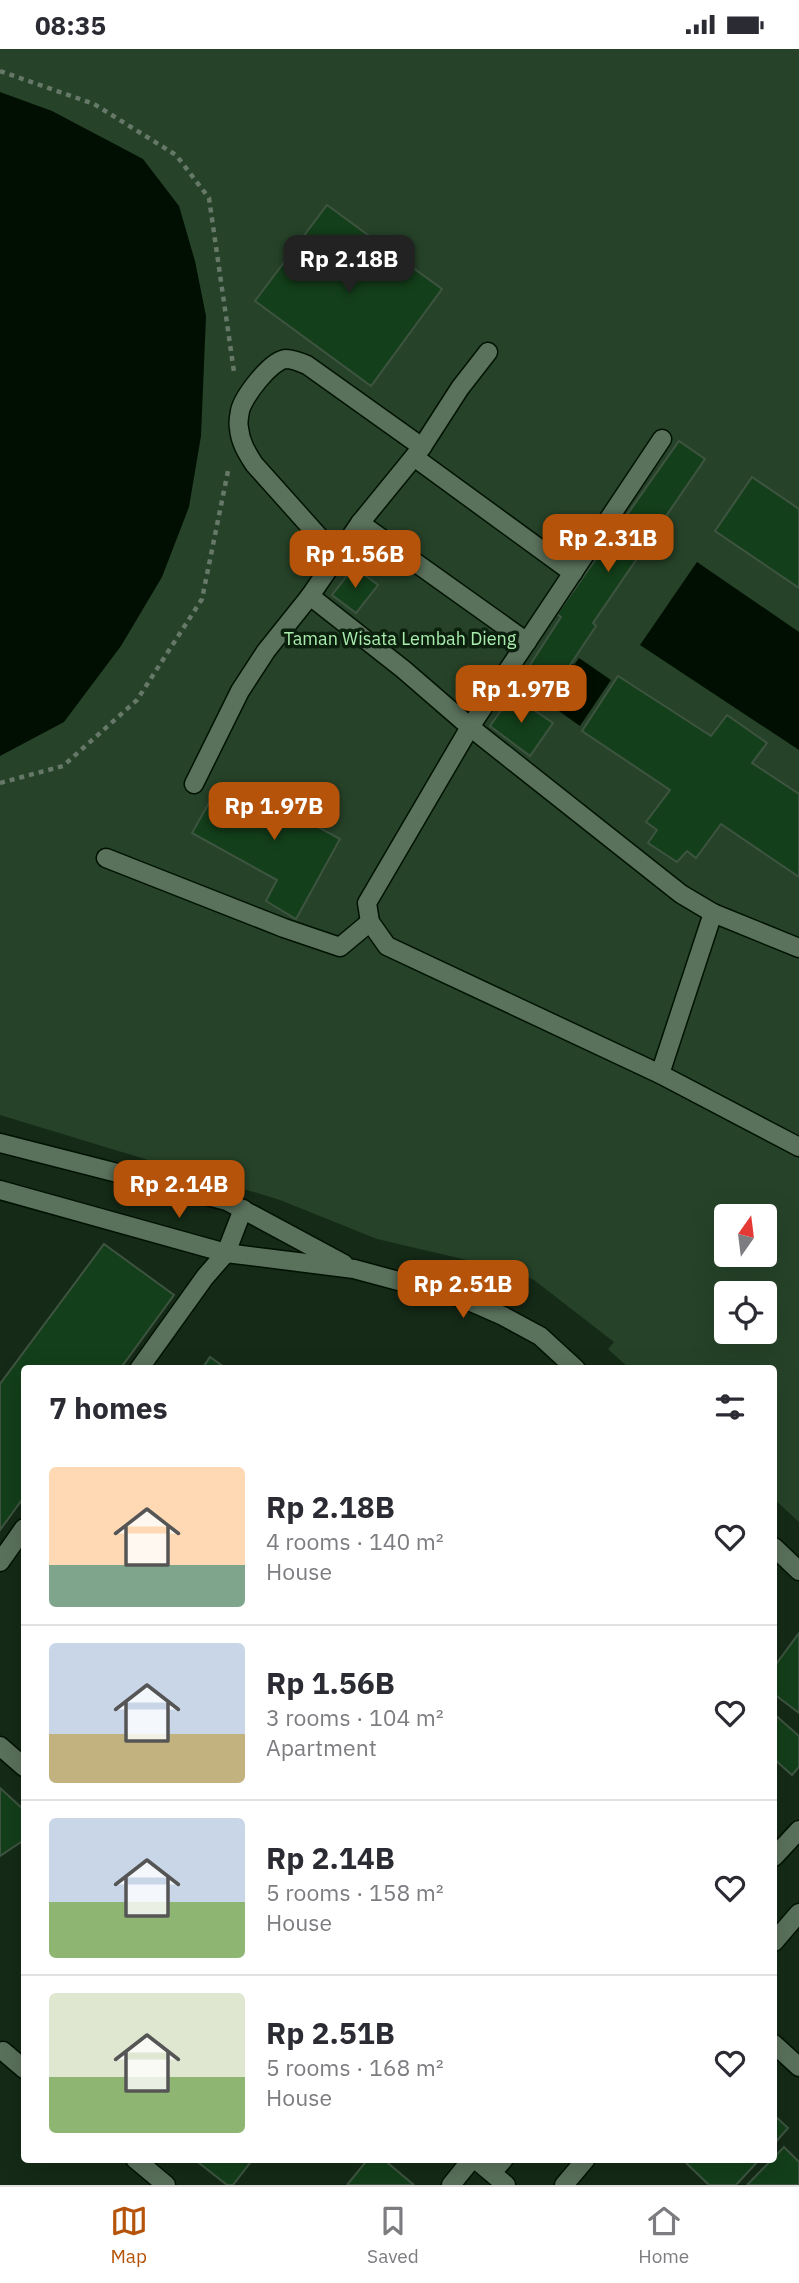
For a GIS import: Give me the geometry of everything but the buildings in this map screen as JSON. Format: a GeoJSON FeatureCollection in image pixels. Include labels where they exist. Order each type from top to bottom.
{"type":"FeatureCollection","features":[{"type":"Feature","properties":{"kind":"street"},"geometry":{"type":"LineString","coordinates":[[194,784],[240,691],[266,651],[338,558],[360,523],[418,452],[460,388],[488,352]]}},
{"type":"Feature","properties":{"kind":"street"},"geometry":{"type":"LineString","coordinates":[[338,558],[254,464],[244,448],[239,429],[240,410],[249,392],[271,365],[283,359],[307,365],[573,573]]}},
{"type":"Feature","properties":{"kind":"street"},"geometry":{"type":"LineString","coordinates":[[662,439],[470,727],[367,903],[370,922],[387,946],[660,1074],[799,1147]]}},
{"type":"Feature","properties":{"kind":"street"},"geometry":{"type":"LineString","coordinates":[[360,523],[527,642]]}},
{"type":"Feature","properties":{"kind":"street"},"geometry":{"type":"LineString","coordinates":[[310,596],[681,894],[713,913],[799,948]]}},
{"type":"Feature","properties":{"kind":"street"},"geometry":{"type":"LineString","coordinates":[[106,858],[284,928],[340,947],[370,922]]}},
{"type":"Feature","properties":{"kind":"street"},"geometry":{"type":"LineString","coordinates":[[660,1074],[713,913]]}},
{"type":"Feature","properties":{"kind":"street"},"geometry":{"type":"LineString","coordinates":[[0,1143],[227,1202],[354,1269]]}},
{"type":"Feature","properties":{"kind":"street"},"geometry":{"type":"LineString","coordinates":[[0,1190],[226,1253],[354,1269],[462,1299],[503,1316],[540,1336],[572,1365]]}},
{"type":"Feature","properties":{"kind":"street"},"geometry":{"type":"LineString","coordinates":[[142,1365],[205,1277],[226,1253],[243,1209]]}},
{"type":"Feature","properties":{"kind":"street"},"geometry":{"type":"LineString","coordinates":[[0,1562],[21,1532]]}},
{"type":"Feature","properties":{"kind":"street"},"geometry":{"type":"LineString","coordinates":[[777,1550],[799,1571]]}},
{"type":"Feature","properties":{"kind":"street"},"geometry":{"type":"LineString","coordinates":[[0,1746],[21,1764]]}},
{"type":"Feature","properties":{"kind":"street"},"geometry":{"type":"LineString","coordinates":[[777,1854],[799,1830]]}},
{"type":"Feature","properties":{"kind":"street"},"geometry":{"type":"LineString","coordinates":[[777,1939],[799,1913]]}},
{"type":"Feature","properties":{"kind":"street"},"geometry":{"type":"LineString","coordinates":[[777,2046],[799,2067]]}},
{"type":"Feature","properties":{"kind":"street"},"geometry":{"type":"LineString","coordinates":[[3,2051],[21,2066]]}},
{"type":"Feature","properties":{"kind":"street"},"geometry":{"type":"LineString","coordinates":[[140,2163],[166,2185]]}},
{"type":"Feature","properties":{"kind":"street"},"geometry":{"type":"LineString","coordinates":[[451,2185],[470,2163]]}},
{"type":"Feature","properties":{"kind":"street"},"geometry":{"type":"LineString","coordinates":[[482,2163],[501,2173]]}},
{"type":"Feature","properties":{"kind":"street"},"geometry":{"type":"LineString","coordinates":[[564,2185],[583,2163]]}},
{"type":"Feature","properties":{"kind":"path"},"geometry":{"type":"LineString","coordinates":[[0,71],[94,104],[106,111],[176,155],[209,198],[240,410]]}},
{"type":"Feature","properties":{"kind":"path"},"geometry":{"type":"LineString","coordinates":[[0,783],[63,766],[137,701],[202,599],[229,464]]}},
{"type":"Feature","properties":{"kind":"green space","name":"Taman Wisata Lembah Dieng"},"geometry":{"type":"Polygon","coordinates":[[[0,49],[799,49],[799,1522],[777,1502],[777,1365],[626,1365],[608,1349],[614,1342],[534,1280],[510,1270],[377,1239],[280,1200],[0,1115],[0,49]]]}},
{"type":"Feature","properties":{"kind":"shaded area"},"geometry":{"type":"Polygon","coordinates":[[[0,92],[52,111],[143,159],[179,206],[195,261],[206,316],[201,436],[189,507],[162,577],[121,646],[64,722],[0,756],[0,92]]]}},
{"type":"Feature","properties":{"kind":"shaded area"},"geometry":{"type":"Polygon","coordinates":[[[697,562],[799,632],[799,750],[640,645],[697,562]]]}},
{"type":"Feature","properties":{"kind":"shaded area"},"geometry":{"type":"Polygon","coordinates":[[[579,658],[611,680],[580,726],[542,699],[568,661],[574,665],[579,658]]]}}]}
